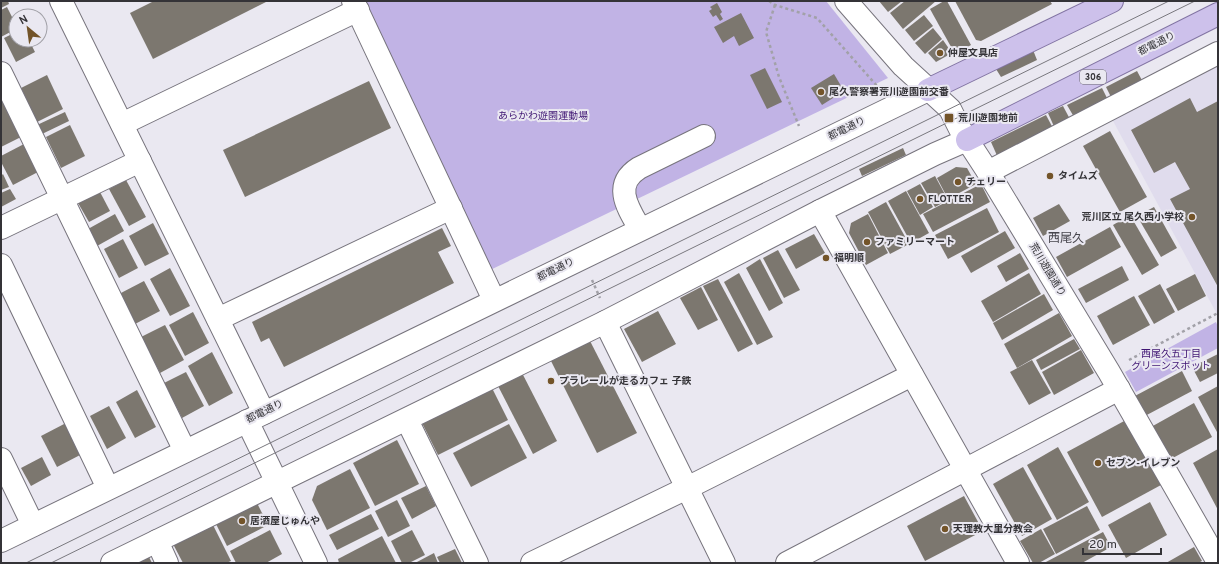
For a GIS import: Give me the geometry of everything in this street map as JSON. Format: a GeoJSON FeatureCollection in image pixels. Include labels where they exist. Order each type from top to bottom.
{"type":"FeatureCollection","features":[{"type":"Feature","properties":{"kind":"main road","name":"都電通り"},"geometry":{"type":"LineString","coordinates":[[928,90],[1112,1]]}},
{"type":"Feature","properties":{"kind":"main road","name":"都電通り"},"geometry":{"type":"LineString","coordinates":[[967,140],[1218,14]]}},
{"type":"Feature","properties":{"kind":"street"},"geometry":{"type":"LineString","coordinates":[[61,1],[218,319],[255,417],[277,483],[316,563]]}},
{"type":"Feature","properties":{"kind":"street","name":"荒川遊園通り"},"geometry":{"type":"LineString","coordinates":[[846,1],[903,66],[950,109],[960,129],[988,172],[1118,389],[1218,562]]}},
{"type":"Feature","properties":{"kind":"street"},"geometry":{"type":"LineString","coordinates":[[122,124],[356,6],[494,300]]}},
{"type":"Feature","properties":{"kind":"street"},"geometry":{"type":"LineString","coordinates":[[988,172],[1218,53]]}},
{"type":"Feature","properties":{"kind":"street"},"geometry":{"type":"LineString","coordinates":[[1,73],[185,451]]}},
{"type":"Feature","properties":{"kind":"street","name":"都電通り"},"geometry":{"type":"LineString","coordinates":[[1,541],[928,90]]}},
{"type":"Feature","properties":{"kind":"street"},"geometry":{"type":"LineString","coordinates":[[640,229],[629,210],[624,190],[624,182],[631,173],[639,168],[704,136]]}},
{"type":"Feature","properties":{"kind":"street"},"geometry":{"type":"LineString","coordinates":[[112,563],[407,420],[608,320],[934,154],[967,140]]}},
{"type":"Feature","properties":{"kind":"street"},"geometry":{"type":"LineString","coordinates":[[1,228],[140,161]]}},
{"type":"Feature","properties":{"kind":"street"},"geometry":{"type":"LineString","coordinates":[[218,319],[451,208]]}},
{"type":"Feature","properties":{"kind":"street"},"geometry":{"type":"LineString","coordinates":[[820,211],[1018,563]]}},
{"type":"Feature","properties":{"kind":"street"},"geometry":{"type":"LineString","coordinates":[[1,265],[108,488]]}},
{"type":"Feature","properties":{"kind":"street"},"geometry":{"type":"LineString","coordinates":[[608,320],[724,563]]}},
{"type":"Feature","properties":{"kind":"street"},"geometry":{"type":"LineString","coordinates":[[532,563],[687,488],[912,375]]}},
{"type":"Feature","properties":{"kind":"street"},"geometry":{"type":"LineString","coordinates":[[787,563],[1118,389]]}},
{"type":"Feature","properties":{"kind":"street"},"geometry":{"type":"LineString","coordinates":[[407,420],[477,563]]}},
{"type":"Feature","properties":{"kind":"street"},"geometry":{"type":"LineString","coordinates":[[1,459],[33,525]]}},
{"type":"Feature","properties":{"kind":"street"},"geometry":{"type":"LineString","coordinates":[[157,541],[167,563]]}},
{"type":"Feature","properties":{"kind":"path"},"geometry":{"type":"LineString","coordinates":[[769,1],[775,6],[817,18],[879,89]]}},
{"type":"Feature","properties":{"kind":"path"},"geometry":{"type":"LineString","coordinates":[[775,6],[766,32],[779,77],[799,127]]}},
{"type":"Feature","properties":{"kind":"path"},"geometry":{"type":"LineString","coordinates":[[591,277],[608,320]]}},
{"type":"Feature","properties":{"kind":"path"},"geometry":{"type":"LineString","coordinates":[[1125,363],[1218,313]]}},
{"type":"Feature","properties":{"kind":"shaded area","name":"荒川区立 尾久西小学校"},"geometry":{"type":"Polygon","coordinates":[[[1218,62],[1218,316],[1112,119],[1218,62]]]}},
{"type":"Feature","properties":{"kind":"green space","name":"あらかわ遊園運動場"},"geometry":{"type":"Polygon","coordinates":[[[362,1],[826,1],[888,78],[488,271],[362,1]]]}},
{"type":"Feature","properties":{"kind":"green space","name":"西尾久五丁目 グリーンスポット"},"geometry":{"type":"Polygon","coordinates":[[[1216,322],[1218,327],[1218,348],[1136,392],[1125,372],[1216,322]]]}},
{"type":"Feature","properties":{"kind":"building"},"geometry":{"type":"Polygon","coordinates":[[[1,1],[8,1],[9,4],[1,8],[1,1]]]}},
{"type":"Feature","properties":{"kind":"building"},"geometry":{"type":"Polygon","coordinates":[[[154,1],[268,1],[153,59],[130,13],[154,1]]]}},
{"type":"Feature","properties":{"kind":"building"},"geometry":{"type":"Polygon","coordinates":[[[879,1],[902,1],[888,12],[879,1]]]}},
{"type":"Feature","properties":{"kind":"building"},"geometry":{"type":"Polygon","coordinates":[[[905,1],[936,1],[903,29],[890,13],[905,1]]]}},
{"type":"Feature","properties":{"kind":"building"},"geometry":{"type":"Polygon","coordinates":[[[944,1],[947,1],[971,45],[955,54],[930,9],[944,1]]]}},
{"type":"Feature","properties":{"kind":"building"},"geometry":{"type":"Polygon","coordinates":[[[955,1],[1050,1],[1052,4],[981,41],[976,40],[955,1]]]}},
{"type":"Feature","properties":{"kind":"building"},"geometry":{"type":"Polygon","coordinates":[[[717,3],[722,12],[720,14],[723,19],[720,21],[716,15],[713,17],[709,11],[712,9],[710,7],[717,3]]]}},
{"type":"Feature","properties":{"kind":"building"},"geometry":{"type":"Polygon","coordinates":[[[7,7],[8,9],[8,33],[1,37],[1,10],[7,7]]]}},
{"type":"Feature","properties":{"kind":"building"},"geometry":{"type":"Polygon","coordinates":[[[741,13],[754,38],[739,46],[734,36],[723,43],[714,27],[741,13]]]}},
{"type":"Feature","properties":{"kind":"building"},"geometry":{"type":"Polygon","coordinates":[[[924,15],[933,26],[914,41],[905,30],[924,15]]]}},
{"type":"Feature","properties":{"kind":"building"},"geometry":{"type":"Polygon","coordinates":[[[933,28],[942,39],[925,54],[915,43],[933,28]]]}},
{"type":"Feature","properties":{"kind":"building"},"geometry":{"type":"Polygon","coordinates":[[[8,36],[8,46],[4,38],[8,36]]]}},
{"type":"Feature","properties":{"kind":"building"},"geometry":{"type":"Polygon","coordinates":[[[943,40],[952,53],[936,62],[928,53],[943,40]]]}},
{"type":"Feature","properties":{"kind":"building"},"geometry":{"type":"Polygon","coordinates":[[[9,48],[33,48],[35,52],[16,62],[9,48]]]}},
{"type":"Feature","properties":{"kind":"building"},"geometry":{"type":"Polygon","coordinates":[[[1033,50],[1037,60],[1001,77],[996,69],[1033,50]]]}},
{"type":"Feature","properties":{"kind":"building"},"geometry":{"type":"Polygon","coordinates":[[[765,68],[782,102],[767,109],[750,75],[765,68]]]}},
{"type":"Feature","properties":{"kind":"building"},"geometry":{"type":"Polygon","coordinates":[[[1137,71],[1144,84],[1112,99],[1106,87],[1137,71]]]}},
{"type":"Feature","properties":{"kind":"building"},"geometry":{"type":"Polygon","coordinates":[[[834,74],[844,91],[822,105],[811,88],[834,74]]]}},
{"type":"Feature","properties":{"kind":"building"},"geometry":{"type":"Polygon","coordinates":[[[47,75],[63,109],[37,122],[21,88],[47,75]]]}},
{"type":"Feature","properties":{"kind":"building"},"geometry":{"type":"Polygon","coordinates":[[[369,81],[391,128],[245,197],[223,150],[369,81]]]}},
{"type":"Feature","properties":{"kind":"building"},"geometry":{"type":"Polygon","coordinates":[[[1102,88],[1108,100],[1074,117],[1067,105],[1102,88]]]}},
{"type":"Feature","properties":{"kind":"building"},"geometry":{"type":"Polygon","coordinates":[[[1,98],[21,137],[1,147],[1,98]]]}},
{"type":"Feature","properties":{"kind":"building"},"geometry":{"type":"Polygon","coordinates":[[[1190,98],[1197,112],[1218,101],[1218,287],[1170,199],[1190,189],[1175,162],[1154,173],[1131,130],[1190,98]]]}},
{"type":"Feature","properties":{"kind":"building"},"geometry":{"type":"Polygon","coordinates":[[[1063,106],[1072,123],[1056,131],[1048,113],[1063,106]]]}},
{"type":"Feature","properties":{"kind":"building"},"geometry":{"type":"Polygon","coordinates":[[[65,112],[69,121],[42,134],[37,125],[65,112]]]}},
{"type":"Feature","properties":{"kind":"building"},"geometry":{"type":"Polygon","coordinates":[[[1046,115],[1055,132],[999,160],[991,142],[1046,115]]]}},
{"type":"Feature","properties":{"kind":"building"},"geometry":{"type":"Polygon","coordinates":[[[70,125],[85,156],[61,168],[46,137],[70,125]]]}},
{"type":"Feature","properties":{"kind":"building"},"geometry":{"type":"Polygon","coordinates":[[[1110,131],[1147,197],[1120,212],[1083,146],[1110,131]]]}},
{"type":"Feature","properties":{"kind":"building"},"geometry":{"type":"Polygon","coordinates":[[[24,144],[38,172],[13,185],[1,162],[1,156],[24,144]]]}},
{"type":"Feature","properties":{"kind":"building"},"geometry":{"type":"Polygon","coordinates":[[[903,148],[906,155],[862,176],[859,169],[903,148]]]}},
{"type":"Feature","properties":{"kind":"building"},"geometry":{"type":"Polygon","coordinates":[[[956,167],[967,168],[976,184],[948,199],[937,178],[956,167]]]}},
{"type":"Feature","properties":{"kind":"building"},"geometry":{"type":"Polygon","coordinates":[[[3,174],[9,187],[1,190],[1,176],[3,174]]]}},
{"type":"Feature","properties":{"kind":"building"},"geometry":{"type":"Polygon","coordinates":[[[935,176],[948,200],[935,207],[921,183],[935,176]]]}},
{"type":"Feature","properties":{"kind":"building"},"geometry":{"type":"Polygon","coordinates":[[[126,180],[146,217],[129,226],[109,189],[126,180]]]}},
{"type":"Feature","properties":{"kind":"building"},"geometry":{"type":"Polygon","coordinates":[[[920,184],[933,207],[920,215],[907,191],[920,184]]]}},
{"type":"Feature","properties":{"kind":"building"},"geometry":{"type":"Polygon","coordinates":[[[981,184],[990,202],[933,232],[923,214],[981,184]]]}},
{"type":"Feature","properties":{"kind":"building"},"geometry":{"type":"Polygon","coordinates":[[[10,189],[16,199],[1,207],[1,193],[10,189]]]}},
{"type":"Feature","properties":{"kind":"building"},"geometry":{"type":"Polygon","coordinates":[[[906,191],[929,233],[911,243],[888,201],[906,191]]]}},
{"type":"Feature","properties":{"kind":"building"},"geometry":{"type":"Polygon","coordinates":[[[100,192],[110,211],[89,222],[78,203],[100,192]]]}},
{"type":"Feature","properties":{"kind":"building"},"geometry":{"type":"Polygon","coordinates":[[[886,202],[909,244],[890,254],[868,212],[886,202]]]}},
{"type":"Feature","properties":{"kind":"building"},"geometry":{"type":"Polygon","coordinates":[[[1059,204],[1070,221],[1043,236],[1033,218],[1059,204]]]}},
{"type":"Feature","properties":{"kind":"building"},"geometry":{"type":"Polygon","coordinates":[[[1154,207],[1177,248],[1161,257],[1137,216],[1154,207]]]}},
{"type":"Feature","properties":{"kind":"building"},"geometry":{"type":"Polygon","coordinates":[[[987,208],[999,232],[948,259],[935,235],[987,208]]]}},
{"type":"Feature","properties":{"kind":"building"},"geometry":{"type":"Polygon","coordinates":[[[115,214],[124,231],[97,246],[88,229],[115,214]]]}},
{"type":"Feature","properties":{"kind":"building"},"geometry":{"type":"Polygon","coordinates":[[[868,214],[888,253],[866,265],[849,233],[851,223],[868,214]]]}},
{"type":"Feature","properties":{"kind":"building"},"geometry":{"type":"Polygon","coordinates":[[[1130,215],[1159,265],[1142,275],[1113,225],[1130,215]]]}},
{"type":"Feature","properties":{"kind":"building"},"geometry":{"type":"Polygon","coordinates":[[[153,223],[169,254],[145,266],[129,236],[153,223]]]}},
{"type":"Feature","properties":{"kind":"building"},"geometry":{"type":"Polygon","coordinates":[[[1110,227],[1121,247],[1067,277],[1056,257],[1110,227]]]}},
{"type":"Feature","properties":{"kind":"building"},"geometry":{"type":"Polygon","coordinates":[[[442,228],[451,246],[438,252],[454,283],[284,367],[269,338],[261,342],[252,322],[442,228]]]}},
{"type":"Feature","properties":{"kind":"building"},"geometry":{"type":"Polygon","coordinates":[[[1005,231],[1015,248],[971,273],[961,256],[1005,231]]]}},
{"type":"Feature","properties":{"kind":"building"},"geometry":{"type":"Polygon","coordinates":[[[814,234],[825,253],[796,269],[785,249],[814,234]]]}},
{"type":"Feature","properties":{"kind":"building"},"geometry":{"type":"Polygon","coordinates":[[[123,239],[138,268],[119,278],[104,249],[123,239]]]}},
{"type":"Feature","properties":{"kind":"building"},"geometry":{"type":"Polygon","coordinates":[[[778,250],[800,290],[784,298],[763,258],[778,250]]]}},
{"type":"Feature","properties":{"kind":"building"},"geometry":{"type":"Polygon","coordinates":[[[1020,253],[1029,269],[1006,282],[997,266],[1020,253]]]}},
{"type":"Feature","properties":{"kind":"building"},"geometry":{"type":"Polygon","coordinates":[[[760,259],[783,303],[769,311],[746,268],[760,259]]]}},
{"type":"Feature","properties":{"kind":"building"},"geometry":{"type":"Polygon","coordinates":[[[1122,266],[1129,280],[1086,303],[1078,289],[1122,266]]]}},
{"type":"Feature","properties":{"kind":"building"},"geometry":{"type":"Polygon","coordinates":[[[170,268],[190,306],[170,316],[150,279],[170,268]]]}},
{"type":"Feature","properties":{"kind":"building"},"geometry":{"type":"Polygon","coordinates":[[[739,273],[773,337],[757,345],[724,282],[739,273]]]}},
{"type":"Feature","properties":{"kind":"building"},"geometry":{"type":"Polygon","coordinates":[[[1029,273],[1041,294],[993,322],[981,301],[1029,273]]]}},
{"type":"Feature","properties":{"kind":"building"},"geometry":{"type":"Polygon","coordinates":[[[1195,274],[1206,296],[1178,311],[1166,289],[1195,274]]]}},
{"type":"Feature","properties":{"kind":"building"},"geometry":{"type":"Polygon","coordinates":[[[718,279],[753,344],[738,352],[703,286],[718,279]]]}},
{"type":"Feature","properties":{"kind":"building"},"geometry":{"type":"Polygon","coordinates":[[[144,281],[160,311],[135,324],[119,294],[144,281]]]}},
{"type":"Feature","properties":{"kind":"building"},"geometry":{"type":"Polygon","coordinates":[[[1160,284],[1175,312],[1154,324],[1138,296],[1160,284]]]}},
{"type":"Feature","properties":{"kind":"building"},"geometry":{"type":"Polygon","coordinates":[[[701,287],[718,320],[698,330],[680,298],[701,287]]]}},
{"type":"Feature","properties":{"kind":"building"},"geometry":{"type":"Polygon","coordinates":[[[1044,294],[1053,310],[1002,340],[993,323],[1044,294]]]}},
{"type":"Feature","properties":{"kind":"building"},"geometry":{"type":"Polygon","coordinates":[[[1134,296],[1150,325],[1113,345],[1097,316],[1134,296]]]}},
{"type":"Feature","properties":{"kind":"building"},"geometry":{"type":"Polygon","coordinates":[[[658,311],[676,344],[642,362],[624,329],[658,311]]]}},
{"type":"Feature","properties":{"kind":"building"},"geometry":{"type":"Polygon","coordinates":[[[193,312],[209,343],[185,356],[169,325],[193,312]]]}},
{"type":"Feature","properties":{"kind":"building"},"geometry":{"type":"Polygon","coordinates":[[[1059,313],[1072,336],[1017,368],[1004,344],[1059,313]]]}},
{"type":"Feature","properties":{"kind":"building"},"geometry":{"type":"Polygon","coordinates":[[[165,325],[184,360],[160,373],[141,337],[165,325]]]}},
{"type":"Feature","properties":{"kind":"building"},"geometry":{"type":"Polygon","coordinates":[[[588,337],[637,433],[597,453],[549,357],[588,337]]]}},
{"type":"Feature","properties":{"kind":"building"},"geometry":{"type":"Polygon","coordinates":[[[1074,339],[1080,349],[1041,370],[1036,360],[1074,339]]]}},
{"type":"Feature","properties":{"kind":"building"},"geometry":{"type":"Polygon","coordinates":[[[1081,350],[1094,373],[1054,395],[1042,372],[1081,350]]]}},
{"type":"Feature","properties":{"kind":"building"},"geometry":{"type":"Polygon","coordinates":[[[212,352],[233,393],[209,406],[188,366],[212,352]]]}},
{"type":"Feature","properties":{"kind":"building"},"geometry":{"type":"Polygon","coordinates":[[[1218,354],[1218,373],[1200,382],[1192,367],[1218,354]]]}},
{"type":"Feature","properties":{"kind":"building"},"geometry":{"type":"Polygon","coordinates":[[[1032,360],[1051,393],[1029,405],[1010,372],[1032,360]]]}},
{"type":"Feature","properties":{"kind":"building"},"geometry":{"type":"Polygon","coordinates":[[[521,371],[557,441],[533,454],[497,384],[521,371]]]}},
{"type":"Feature","properties":{"kind":"building"},"geometry":{"type":"Polygon","coordinates":[[[1182,371],[1192,391],[1143,417],[1133,397],[1182,371]]]}},
{"type":"Feature","properties":{"kind":"building"},"geometry":{"type":"Polygon","coordinates":[[[186,372],[204,406],[182,418],[164,383],[186,372]]]}},
{"type":"Feature","properties":{"kind":"building"},"geometry":{"type":"Polygon","coordinates":[[[491,386],[508,420],[438,455],[421,421],[491,386]]]}},
{"type":"Feature","properties":{"kind":"building"},"geometry":{"type":"Polygon","coordinates":[[[1218,386],[1218,432],[1217,432],[1198,397],[1218,386]]]}},
{"type":"Feature","properties":{"kind":"building"},"geometry":{"type":"Polygon","coordinates":[[[137,390],[156,427],[135,438],[116,402],[137,390]]]}},
{"type":"Feature","properties":{"kind":"building"},"geometry":{"type":"Polygon","coordinates":[[[1194,403],[1212,437],[1169,460],[1151,427],[1194,403]]]}},
{"type":"Feature","properties":{"kind":"building"},"geometry":{"type":"Polygon","coordinates":[[[109,406],[126,438],[107,449],[90,416],[109,406]]]}},
{"type":"Feature","properties":{"kind":"building"},"geometry":{"type":"Polygon","coordinates":[[[1126,420],[1161,485],[1102,517],[1067,452],[1126,420]]]}},
{"type":"Feature","properties":{"kind":"building"},"geometry":{"type":"Polygon","coordinates":[[[66,423],[82,454],[57,467],[41,436],[66,423]]]}},
{"type":"Feature","properties":{"kind":"building"},"geometry":{"type":"Polygon","coordinates":[[[509,424],[527,458],[471,487],[453,453],[509,424]]]}},
{"type":"Feature","properties":{"kind":"building"},"geometry":{"type":"Polygon","coordinates":[[[397,440],[419,484],[375,506],[353,463],[397,440]]]}},
{"type":"Feature","properties":{"kind":"building"},"geometry":{"type":"Polygon","coordinates":[[[1058,447],[1089,502],[1057,520],[1027,465],[1058,447]]]}},
{"type":"Feature","properties":{"kind":"building"},"geometry":{"type":"Polygon","coordinates":[[[1218,449],[1218,510],[1193,463],[1218,449]]]}},
{"type":"Feature","properties":{"kind":"building"},"geometry":{"type":"Polygon","coordinates":[[[42,457],[51,475],[31,486],[21,468],[42,457]]]}},
{"type":"Feature","properties":{"kind":"building"},"geometry":{"type":"Polygon","coordinates":[[[1023,467],[1052,519],[1022,536],[993,484],[1023,467]]]}},
{"type":"Feature","properties":{"kind":"building"},"geometry":{"type":"Polygon","coordinates":[[[350,469],[370,508],[327,530],[312,500],[317,486],[350,469]]]}},
{"type":"Feature","properties":{"kind":"building"},"geometry":{"type":"Polygon","coordinates":[[[426,486],[436,506],[412,519],[401,498],[426,486]]]}},
{"type":"Feature","properties":{"kind":"building","name":"天理教大里分教会"},"geometry":{"type":"Polygon","coordinates":[[[964,496],[983,531],[925,561],[907,526],[964,496]]]}},
{"type":"Feature","properties":{"kind":"building"},"geometry":{"type":"Polygon","coordinates":[[[397,500],[410,526],[388,537],[375,511],[397,500]]]}},
{"type":"Feature","properties":{"kind":"building"},"geometry":{"type":"Polygon","coordinates":[[[1150,502],[1167,535],[1126,558],[1108,525],[1150,502]]]}},
{"type":"Feature","properties":{"kind":"building"},"geometry":{"type":"Polygon","coordinates":[[[257,503],[268,525],[227,546],[216,524],[257,503]]]}},
{"type":"Feature","properties":{"kind":"building"},"geometry":{"type":"Polygon","coordinates":[[[1087,506],[1100,530],[1056,554],[1043,529],[1087,506]]]}},
{"type":"Feature","properties":{"kind":"building"},"geometry":{"type":"Polygon","coordinates":[[[371,514],[379,529],[337,550],[329,535],[371,514]]]}},
{"type":"Feature","properties":{"kind":"building"},"geometry":{"type":"Polygon","coordinates":[[[212,523],[231,561],[226,563],[183,563],[173,544],[212,523]]]}},
{"type":"Feature","properties":{"kind":"building"},"geometry":{"type":"Polygon","coordinates":[[[1041,529],[1055,554],[1039,563],[1033,563],[1020,541],[1041,529]]]}},
{"type":"Feature","properties":{"kind":"building"},"geometry":{"type":"Polygon","coordinates":[[[270,530],[282,554],[266,563],[236,563],[230,551],[270,530]]]}},
{"type":"Feature","properties":{"kind":"building"},"geometry":{"type":"Polygon","coordinates":[[[412,530],[425,555],[409,563],[402,563],[391,541],[412,530]]]}},
{"type":"Feature","properties":{"kind":"building"},"geometry":{"type":"Polygon","coordinates":[[[1103,532],[1111,547],[1082,563],[1044,563],[1103,532]]]}},
{"type":"Feature","properties":{"kind":"building"},"geometry":{"type":"Polygon","coordinates":[[[382,536],[396,563],[339,563],[338,559],[382,536]]]}},
{"type":"Feature","properties":{"kind":"building"},"geometry":{"type":"Polygon","coordinates":[[[1194,547],[1202,561],[1198,563],[1166,563],[1194,547]]]}},
{"type":"Feature","properties":{"kind":"building"},"geometry":{"type":"Polygon","coordinates":[[[455,549],[462,563],[440,563],[437,557],[455,549]]]}},
{"type":"Feature","properties":{"kind":"building"},"geometry":{"type":"Polygon","coordinates":[[[434,553],[438,563],[415,563],[434,553]]]}},
{"type":"Feature","properties":{"kind":"building"},"geometry":{"type":"Polygon","coordinates":[[[149,557],[152,563],[137,563],[149,557]]]}},
{"type":"Feature","properties":{"kind":"tram line"},"geometry":{"type":"LineString","coordinates":[[26,563],[1169,1]]}},
{"type":"Feature","properties":{"kind":"tram line"},"geometry":{"type":"LineString","coordinates":[[51,563],[1195,1]]}},
{"type":"Feature","properties":{"kind":"place","name":"仲屋文具店"},"geometry":{"type":"Point","coordinates":[940,53]}},
{"type":"Feature","properties":{"kind":"place","name":"尾久警察署荒川遊園前交番"},"geometry":{"type":"Point","coordinates":[821,92]}},
{"type":"Feature","properties":{"kind":"place","name":"荒川遊園地前"},"geometry":{"type":"Point","coordinates":[949,118]}},
{"type":"Feature","properties":{"kind":"place","name":"タイムズ"},"geometry":{"type":"Point","coordinates":[1050,176]}},
{"type":"Feature","properties":{"kind":"place","name":"チェリー"},"geometry":{"type":"Point","coordinates":[958,182]}},
{"type":"Feature","properties":{"kind":"place","name":"FLOTTER"},"geometry":{"type":"Point","coordinates":[920,199]}},
{"type":"Feature","properties":{"kind":"place","name":"荒川区立 尾久西小学校"},"geometry":{"type":"Point","coordinates":[1192,217]}},
{"type":"Feature","properties":{"kind":"place","name":"ファミリーマート"},"geometry":{"type":"Point","coordinates":[867,242]}},
{"type":"Feature","properties":{"kind":"place","name":"福明順"},"geometry":{"type":"Point","coordinates":[826,258]}},
{"type":"Feature","properties":{"kind":"place","name":"プラレールが走るカフェ 子鉄"},"geometry":{"type":"Point","coordinates":[551,381]}},
{"type":"Feature","properties":{"kind":"place","name":"セブン-イレブン"},"geometry":{"type":"Point","coordinates":[1098,463]}},
{"type":"Feature","properties":{"kind":"place","name":"居酒屋じゅんや"},"geometry":{"type":"Point","coordinates":[242,521]}},
{"type":"Feature","properties":{"kind":"place","name":"天理教大里分教会"},"geometry":{"type":"Point","coordinates":[945,529]}},
{"type":"Feature","properties":{"kind":"district","name":"西尾久"},"geometry":{"type":"Point","coordinates":[1066,239]}}]}
